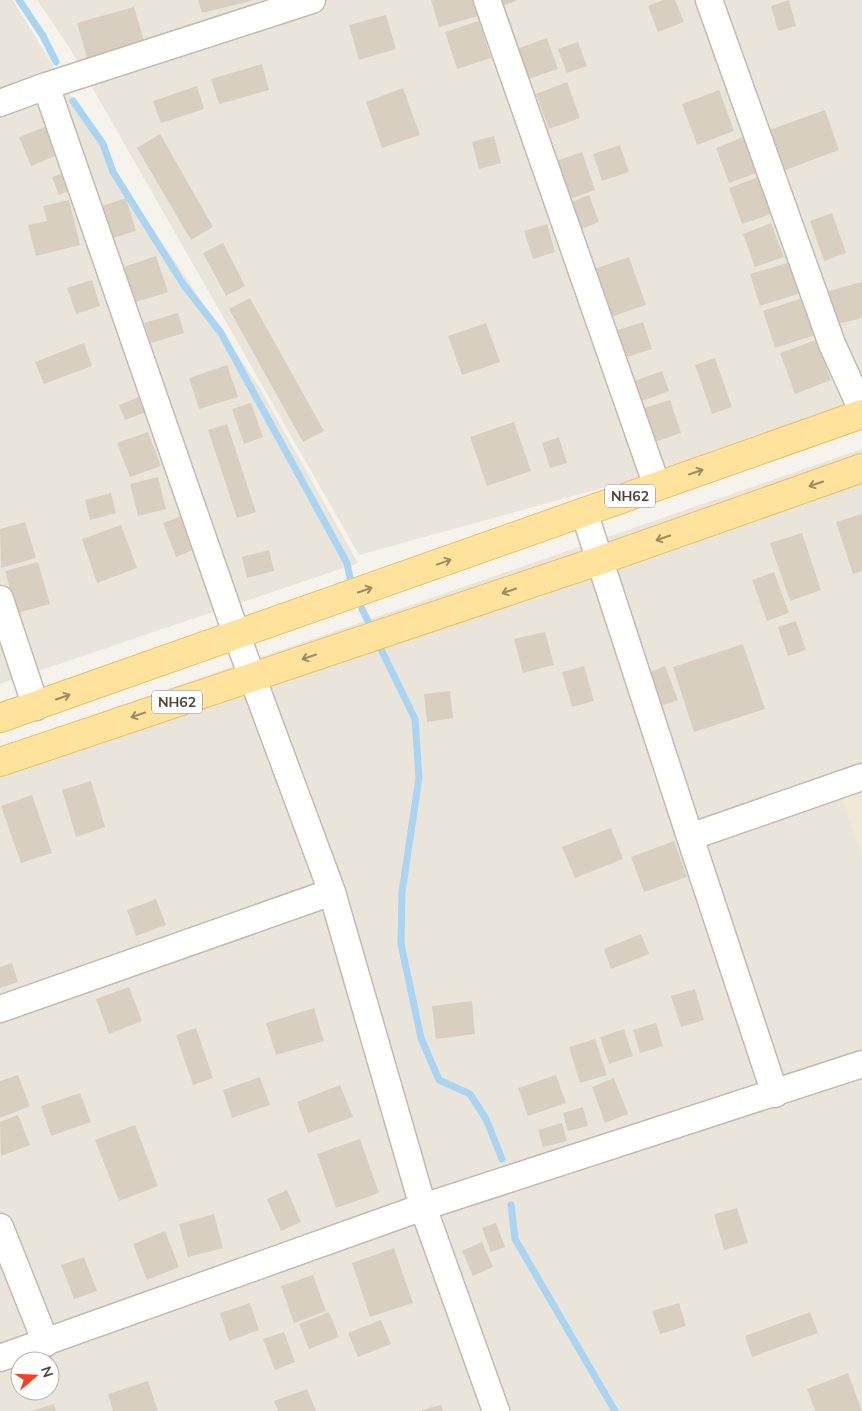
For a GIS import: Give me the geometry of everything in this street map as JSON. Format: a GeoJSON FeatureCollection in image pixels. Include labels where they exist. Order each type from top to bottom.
{"type":"FeatureCollection","features":[{"type":"Feature","properties":{"kind":"main road","name":"NH62"},"geometry":{"type":"LineString","coordinates":[[0,718],[237,636],[862,412]]}},
{"type":"Feature","properties":{"kind":"main road","name":"NH62"},"geometry":{"type":"LineString","coordinates":[[0,762],[601,560],[862,468]]}},
{"type":"Feature","properties":{"kind":"street"},"geometry":{"type":"LineString","coordinates":[[0,103],[46,86],[312,0]]}},
{"type":"Feature","properties":{"kind":"street"},"geometry":{"type":"LineString","coordinates":[[487,0],[657,486]]}},
{"type":"Feature","properties":{"kind":"street"},"geometry":{"type":"LineString","coordinates":[[709,0],[832,344],[862,412]]}},
{"type":"Feature","properties":{"kind":"street"},"geometry":{"type":"LineString","coordinates":[[46,86],[237,636],[332,892],[423,1207],[496,1411]]}},
{"type":"Feature","properties":{"kind":"street"},"geometry":{"type":"LineString","coordinates":[[584,512],[775,1094]]}},
{"type":"Feature","properties":{"kind":"street"},"geometry":{"type":"LineString","coordinates":[[0,599],[36,707]]}},
{"type":"Feature","properties":{"kind":"street"},"geometry":{"type":"LineString","coordinates":[[690,837],[862,777]]}},
{"type":"Feature","properties":{"kind":"street"},"geometry":{"type":"LineString","coordinates":[[0,1009],[332,892]]}},
{"type":"Feature","properties":{"kind":"street"},"geometry":{"type":"LineString","coordinates":[[0,1358],[423,1207],[775,1094],[862,1064]]}},
{"type":"Feature","properties":{"kind":"street"},"geometry":{"type":"LineString","coordinates":[[0,1227],[46,1343]]}},
{"type":"Feature","properties":{"kind":"shaded area"},"geometry":{"type":"Polygon","coordinates":[[[0,0],[13,0],[139,208],[259,387],[358,563],[0,684],[0,0]]]}},
{"type":"Feature","properties":{"kind":"shaded area"},"geometry":{"type":"Polygon","coordinates":[[[37,0],[862,0],[862,404],[700,461],[359,555],[69,47],[37,0]]]}},
{"type":"Feature","properties":{"kind":"shaded area"},"geometry":{"type":"Polygon","coordinates":[[[862,449],[862,1411],[0,1411],[0,747],[862,449]]]}},
{"type":"Feature","properties":{"kind":"shaded area"},"geometry":{"type":"Polygon","coordinates":[[[862,789],[862,857],[841,796],[862,789]]]}},
{"type":"Feature","properties":{"kind":"building"},"geometry":{"type":"Polygon","coordinates":[[[198,0],[251,0],[251,1],[202,13],[198,0]]]}},
{"type":"Feature","properties":{"kind":"building"},"geometry":{"type":"Polygon","coordinates":[[[431,0],[473,0],[478,16],[439,27],[431,0]]]}},
{"type":"Feature","properties":{"kind":"building"},"geometry":{"type":"Polygon","coordinates":[[[500,0],[518,0],[502,6],[500,0]]]}},
{"type":"Feature","properties":{"kind":"building"},"geometry":{"type":"Polygon","coordinates":[[[663,0],[675,0],[684,22],[658,32],[648,6],[663,0]]]}},
{"type":"Feature","properties":{"kind":"building"},"geometry":{"type":"Polygon","coordinates":[[[789,0],[796,26],[778,31],[771,6],[789,0]]]}},
{"type":"Feature","properties":{"kind":"building"},"geometry":{"type":"Polygon","coordinates":[[[134,7],[144,41],[87,58],[77,23],[134,7]]]}},
{"type":"Feature","properties":{"kind":"building"},"geometry":{"type":"Polygon","coordinates":[[[386,15],[396,49],[359,60],[349,25],[386,15]]]}},
{"type":"Feature","properties":{"kind":"building"},"geometry":{"type":"Polygon","coordinates":[[[479,21],[491,58],[457,69],[445,32],[479,21]]]}},
{"type":"Feature","properties":{"kind":"building"},"geometry":{"type":"Polygon","coordinates":[[[547,38],[558,69],[522,81],[511,51],[547,38]]]}},
{"type":"Feature","properties":{"kind":"building"},"geometry":{"type":"Polygon","coordinates":[[[578,42],[587,66],[567,73],[558,49],[578,42]]]}},
{"type":"Feature","properties":{"kind":"building"},"geometry":{"type":"Polygon","coordinates":[[[262,64],[269,90],[219,104],[211,79],[262,64]]]}},
{"type":"Feature","properties":{"kind":"building"},"geometry":{"type":"Polygon","coordinates":[[[567,82],[580,118],[549,129],[536,94],[567,82]]]}},
{"type":"Feature","properties":{"kind":"building"},"geometry":{"type":"Polygon","coordinates":[[[197,86],[204,109],[161,123],[153,101],[197,86]]]}},
{"type":"Feature","properties":{"kind":"building"},"geometry":{"type":"Polygon","coordinates":[[[403,88],[420,135],[382,148],[366,102],[403,88]]]}},
{"type":"Feature","properties":{"kind":"building"},"geometry":{"type":"Polygon","coordinates":[[[719,90],[734,131],[697,145],[682,104],[719,90]]]}},
{"type":"Feature","properties":{"kind":"building"},"geometry":{"type":"Polygon","coordinates":[[[825,110],[839,150],[783,171],[769,130],[825,110]]]}},
{"type":"Feature","properties":{"kind":"building"},"geometry":{"type":"Polygon","coordinates":[[[47,126],[58,155],[31,166],[19,137],[47,126]]]}},
{"type":"Feature","properties":{"kind":"building"},"geometry":{"type":"Polygon","coordinates":[[[160,134],[213,227],[191,240],[137,148],[160,134]]]}},
{"type":"Feature","properties":{"kind":"building"},"geometry":{"type":"Polygon","coordinates":[[[494,136],[501,163],[479,169],[472,142],[494,136]]]}},
{"type":"Feature","properties":{"kind":"building"},"geometry":{"type":"Polygon","coordinates":[[[746,136],[759,172],[729,183],[716,148],[746,136]]]}},
{"type":"Feature","properties":{"kind":"building"},"geometry":{"type":"Polygon","coordinates":[[[620,145],[629,172],[602,181],[593,154],[620,145]]]}},
{"type":"Feature","properties":{"kind":"building"},"geometry":{"type":"Polygon","coordinates":[[[582,152],[595,190],[564,201],[550,163],[582,152]]]}},
{"type":"Feature","properties":{"kind":"building"},"geometry":{"type":"Polygon","coordinates":[[[73,169],[80,186],[59,195],[52,177],[73,169]]]}},
{"type":"Feature","properties":{"kind":"building"},"geometry":{"type":"Polygon","coordinates":[[[761,176],[774,213],[742,224],[729,188],[761,176]]]}},
{"type":"Feature","properties":{"kind":"building"},"geometry":{"type":"Polygon","coordinates":[[[589,195],[599,222],[576,231],[566,204],[589,195]]]}},
{"type":"Feature","properties":{"kind":"building"},"geometry":{"type":"Polygon","coordinates":[[[126,198],[136,231],[103,241],[93,209],[126,198]]]}},
{"type":"Feature","properties":{"kind":"building"},"geometry":{"type":"Polygon","coordinates":[[[69,200],[80,245],[36,256],[28,225],[47,221],[43,206],[69,200]]]}},
{"type":"Feature","properties":{"kind":"building"},"geometry":{"type":"Polygon","coordinates":[[[832,213],[846,253],[824,261],[810,221],[832,213]]]}},
{"type":"Feature","properties":{"kind":"building"},"geometry":{"type":"Polygon","coordinates":[[[771,223],[784,257],[755,267],[743,234],[771,223]]]}},
{"type":"Feature","properties":{"kind":"building"},"geometry":{"type":"Polygon","coordinates":[[[547,224],[555,252],[533,259],[524,231],[547,224]]]}},
{"type":"Feature","properties":{"kind":"building"},"geometry":{"type":"Polygon","coordinates":[[[223,243],[245,286],[226,296],[203,253],[223,243]]]}},
{"type":"Feature","properties":{"kind":"building"},"geometry":{"type":"Polygon","coordinates":[[[156,256],[168,292],[136,302],[124,267],[156,256]]]}},
{"type":"Feature","properties":{"kind":"building"},"geometry":{"type":"Polygon","coordinates":[[[629,257],[646,305],[611,317],[594,269],[629,257]]]}},
{"type":"Feature","properties":{"kind":"building"},"geometry":{"type":"Polygon","coordinates":[[[794,261],[804,292],[760,306],[750,274],[794,261]]]}},
{"type":"Feature","properties":{"kind":"building"},"geometry":{"type":"Polygon","coordinates":[[[92,280],[100,306],[76,314],[67,288],[92,280]]]}},
{"type":"Feature","properties":{"kind":"building"},"geometry":{"type":"Polygon","coordinates":[[[862,282],[862,318],[834,325],[825,292],[862,282]]]}},
{"type":"Feature","properties":{"kind":"building"},"geometry":{"type":"Polygon","coordinates":[[[806,297],[818,334],[775,348],[763,311],[806,297]]]}},
{"type":"Feature","properties":{"kind":"building"},"geometry":{"type":"Polygon","coordinates":[[[250,298],[324,431],[303,442],[229,309],[250,298]]]}},
{"type":"Feature","properties":{"kind":"building"},"geometry":{"type":"Polygon","coordinates":[[[178,313],[184,333],[151,343],[144,323],[178,313]]]}},
{"type":"Feature","properties":{"kind":"building"},"geometry":{"type":"Polygon","coordinates":[[[643,322],[652,349],[624,358],[615,331],[643,322]]]}},
{"type":"Feature","properties":{"kind":"building"},"geometry":{"type":"Polygon","coordinates":[[[486,323],[500,362],[462,375],[448,336],[486,323]]]}},
{"type":"Feature","properties":{"kind":"building"},"geometry":{"type":"Polygon","coordinates":[[[816,340],[831,380],[795,394],[780,353],[816,340]]]}},
{"type":"Feature","properties":{"kind":"building"},"geometry":{"type":"Polygon","coordinates":[[[84,343],[92,366],[44,384],[35,362],[84,343]]]}},
{"type":"Feature","properties":{"kind":"building"},"geometry":{"type":"Polygon","coordinates":[[[715,358],[732,407],[712,414],[695,365],[715,358]]]}},
{"type":"Feature","properties":{"kind":"building"},"geometry":{"type":"Polygon","coordinates":[[[227,365],[238,397],[199,409],[189,378],[227,365]]]}},
{"type":"Feature","properties":{"kind":"building"},"geometry":{"type":"Polygon","coordinates":[[[662,371],[669,391],[639,402],[632,382],[662,371]]]}},
{"type":"Feature","properties":{"kind":"building"},"geometry":{"type":"Polygon","coordinates":[[[143,395],[149,411],[125,420],[119,405],[143,395]]]}},
{"type":"Feature","properties":{"kind":"building"},"geometry":{"type":"Polygon","coordinates":[[[670,400],[681,433],[652,443],[641,409],[670,400]]]}},
{"type":"Feature","properties":{"kind":"building"},"geometry":{"type":"Polygon","coordinates":[[[251,403],[263,437],[244,444],[232,409],[251,403]]]}},
{"type":"Feature","properties":{"kind":"building"},"geometry":{"type":"Polygon","coordinates":[[[514,422],[531,471],[487,486],[470,437],[514,422]]]}},
{"type":"Feature","properties":{"kind":"building"},"geometry":{"type":"Polygon","coordinates":[[[227,424],[256,512],[237,518],[208,430],[227,424]]]}},
{"type":"Feature","properties":{"kind":"building"},"geometry":{"type":"Polygon","coordinates":[[[148,432],[161,466],[130,477],[117,443],[148,432]]]}},
{"type":"Feature","properties":{"kind":"building"},"geometry":{"type":"Polygon","coordinates":[[[559,437],[567,463],[550,468],[542,443],[559,437]]]}},
{"type":"Feature","properties":{"kind":"building"},"geometry":{"type":"Polygon","coordinates":[[[158,477],[166,509],[138,516],[130,484],[158,477]]]}},
{"type":"Feature","properties":{"kind":"building"},"geometry":{"type":"Polygon","coordinates":[[[111,493],[116,513],[90,520],[85,500],[111,493]]]}},
{"type":"Feature","properties":{"kind":"building"},"geometry":{"type":"Polygon","coordinates":[[[862,514],[862,571],[853,574],[836,522],[862,514]]]}},
{"type":"Feature","properties":{"kind":"building"},"geometry":{"type":"Polygon","coordinates":[[[184,515],[196,549],[176,557],[163,523],[184,515]]]}},
{"type":"Feature","properties":{"kind":"building"},"geometry":{"type":"Polygon","coordinates":[[[25,522],[36,558],[1,568],[0,529],[25,522]]]}},
{"type":"Feature","properties":{"kind":"building"},"geometry":{"type":"Polygon","coordinates":[[[121,525],[137,568],[97,583],[82,539],[121,525]]]}},
{"type":"Feature","properties":{"kind":"building"},"geometry":{"type":"Polygon","coordinates":[[[802,533],[821,590],[790,601],[770,543],[802,533]]]}},
{"type":"Feature","properties":{"kind":"building"},"geometry":{"type":"Polygon","coordinates":[[[269,550],[274,571],[247,578],[242,557],[269,550]]]}},
{"type":"Feature","properties":{"kind":"building"},"geometry":{"type":"Polygon","coordinates":[[[38,562],[50,604],[17,613],[5,571],[38,562]]]}},
{"type":"Feature","properties":{"kind":"building"},"geometry":{"type":"Polygon","coordinates":[[[774,572],[789,613],[767,621],[752,580],[774,572]]]}},
{"type":"Feature","properties":{"kind":"building"},"geometry":{"type":"Polygon","coordinates":[[[796,621],[806,650],[788,656],[778,627],[796,621]]]}},
{"type":"Feature","properties":{"kind":"building"},"geometry":{"type":"Polygon","coordinates":[[[545,632],[554,665],[523,673],[514,639],[545,632]]]}},
{"type":"Feature","properties":{"kind":"building"},"geometry":{"type":"Polygon","coordinates":[[[743,644],[765,709],[694,732],[673,667],[743,644]]]}},
{"type":"Feature","properties":{"kind":"building"},"geometry":{"type":"Polygon","coordinates":[[[584,666],[594,701],[572,707],[562,672],[584,666]]]}},
{"type":"Feature","properties":{"kind":"building"},"geometry":{"type":"Polygon","coordinates":[[[665,666],[678,700],[660,706],[648,673],[665,666]]]}},
{"type":"Feature","properties":{"kind":"building"},"geometry":{"type":"Polygon","coordinates":[[[450,691],[453,718],[427,722],[424,694],[450,691]]]}},
{"type":"Feature","properties":{"kind":"building"},"geometry":{"type":"Polygon","coordinates":[[[91,781],[105,827],[76,837],[62,790],[91,781]]]}},
{"type":"Feature","properties":{"kind":"building"},"geometry":{"type":"Polygon","coordinates":[[[32,795],[52,853],[21,863],[1,806],[32,795]]]}},
{"type":"Feature","properties":{"kind":"building"},"geometry":{"type":"Polygon","coordinates":[[[611,828],[623,859],[575,878],[562,847],[611,828]]]}},
{"type":"Feature","properties":{"kind":"building"},"geometry":{"type":"Polygon","coordinates":[[[674,841],[687,877],[644,892],[631,857],[674,841]]]}},
{"type":"Feature","properties":{"kind":"building"},"geometry":{"type":"Polygon","coordinates":[[[156,899],[166,925],[136,936],[127,910],[156,899]]]}},
{"type":"Feature","properties":{"kind":"building"},"geometry":{"type":"Polygon","coordinates":[[[641,934],[649,954],[611,969],[604,949],[641,934]]]}},
{"type":"Feature","properties":{"kind":"building"},"geometry":{"type":"Polygon","coordinates":[[[12,963],[18,982],[0,988],[0,967],[12,963]]]}},
{"type":"Feature","properties":{"kind":"building"},"geometry":{"type":"Polygon","coordinates":[[[129,987],[142,1021],[109,1034],[96,999],[129,987]]]}},
{"type":"Feature","properties":{"kind":"building"},"geometry":{"type":"Polygon","coordinates":[[[695,989],[704,1020],[681,1027],[671,996],[695,989]]]}},
{"type":"Feature","properties":{"kind":"building"},"geometry":{"type":"Polygon","coordinates":[[[472,1001],[475,1034],[436,1039],[432,1006],[472,1001]]]}},
{"type":"Feature","properties":{"kind":"building"},"geometry":{"type":"Polygon","coordinates":[[[314,1008],[324,1041],[276,1055],[266,1023],[314,1008]]]}},
{"type":"Feature","properties":{"kind":"building"},"geometry":{"type":"Polygon","coordinates":[[[656,1023],[663,1046],[640,1053],[633,1030],[656,1023]]]}},
{"type":"Feature","properties":{"kind":"building"},"geometry":{"type":"Polygon","coordinates":[[[196,1028],[213,1078],[193,1085],[176,1035],[196,1028]]]}},
{"type":"Feature","properties":{"kind":"building"},"geometry":{"type":"Polygon","coordinates":[[[624,1029],[633,1056],[609,1064],[600,1037],[624,1029]]]}},
{"type":"Feature","properties":{"kind":"building"},"geometry":{"type":"Polygon","coordinates":[[[595,1039],[607,1075],[580,1083],[569,1047],[595,1039]]]}},
{"type":"Feature","properties":{"kind":"building"},"geometry":{"type":"Polygon","coordinates":[[[18,1075],[30,1106],[0,1118],[0,1081],[18,1075]]]}},
{"type":"Feature","properties":{"kind":"building"},"geometry":{"type":"Polygon","coordinates":[[[556,1075],[566,1103],[528,1116],[518,1088],[556,1075]]]}},
{"type":"Feature","properties":{"kind":"building"},"geometry":{"type":"Polygon","coordinates":[[[260,1077],[270,1105],[232,1118],[223,1090],[260,1077]]]}},
{"type":"Feature","properties":{"kind":"building"},"geometry":{"type":"Polygon","coordinates":[[[614,1078],[628,1114],[605,1123],[592,1087],[614,1078]]]}},
{"type":"Feature","properties":{"kind":"building"},"geometry":{"type":"Polygon","coordinates":[[[340,1085],[353,1117],[308,1133],[297,1102],[340,1085]]]}},
{"type":"Feature","properties":{"kind":"building"},"geometry":{"type":"Polygon","coordinates":[[[80,1093],[91,1122],[51,1136],[41,1106],[80,1093]]]}},
{"type":"Feature","properties":{"kind":"building"},"geometry":{"type":"Polygon","coordinates":[[[583,1107],[588,1126],[568,1131],[563,1113],[583,1107]]]}},
{"type":"Feature","properties":{"kind":"building"},"geometry":{"type":"Polygon","coordinates":[[[18,1115],[30,1145],[1,1156],[0,1122],[18,1115]]]}},
{"type":"Feature","properties":{"kind":"building"},"geometry":{"type":"Polygon","coordinates":[[[562,1123],[567,1141],[543,1147],[538,1130],[562,1123]]]}},
{"type":"Feature","properties":{"kind":"building"},"geometry":{"type":"Polygon","coordinates":[[[135,1125],[158,1186],[119,1201],[95,1140],[135,1125]]]}},
{"type":"Feature","properties":{"kind":"building"},"geometry":{"type":"Polygon","coordinates":[[[360,1139],[379,1193],[336,1208],[317,1154],[360,1139]]]}},
{"type":"Feature","properties":{"kind":"building"},"geometry":{"type":"Polygon","coordinates":[[[287,1190],[301,1222],[281,1231],[267,1199],[287,1190]]]}},
{"type":"Feature","properties":{"kind":"building"},"geometry":{"type":"Polygon","coordinates":[[[737,1208],[748,1243],[724,1250],[714,1214],[737,1208]]]}},
{"type":"Feature","properties":{"kind":"building"},"geometry":{"type":"Polygon","coordinates":[[[214,1214],[223,1248],[188,1257],[179,1224],[214,1214]]]}},
{"type":"Feature","properties":{"kind":"building"},"geometry":{"type":"Polygon","coordinates":[[[496,1223],[505,1247],[491,1252],[482,1228],[496,1223]]]}},
{"type":"Feature","properties":{"kind":"building"},"geometry":{"type":"Polygon","coordinates":[[[165,1231],[179,1267],[147,1280],[133,1244],[165,1231]]]}},
{"type":"Feature","properties":{"kind":"building"},"geometry":{"type":"Polygon","coordinates":[[[482,1242],[493,1267],[473,1276],[462,1251],[482,1242]]]}},
{"type":"Feature","properties":{"kind":"building"},"geometry":{"type":"Polygon","coordinates":[[[394,1248],[413,1303],[370,1317],[352,1263],[394,1248]]]}},
{"type":"Feature","properties":{"kind":"building"},"geometry":{"type":"Polygon","coordinates":[[[84,1257],[97,1291],[74,1299],[61,1265],[84,1257]]]}},
{"type":"Feature","properties":{"kind":"building"},"geometry":{"type":"Polygon","coordinates":[[[313,1275],[326,1311],[294,1323],[281,1286],[313,1275]]]}},
{"type":"Feature","properties":{"kind":"building"},"geometry":{"type":"Polygon","coordinates":[[[250,1303],[259,1330],[229,1341],[220,1313],[250,1303]]]}},
{"type":"Feature","properties":{"kind":"building"},"geometry":{"type":"Polygon","coordinates":[[[679,1303],[686,1326],[660,1334],[652,1311],[679,1303]]]}},
{"type":"Feature","properties":{"kind":"building"},"geometry":{"type":"Polygon","coordinates":[[[329,1312],[339,1337],[309,1349],[299,1324],[329,1312]]]}},
{"type":"Feature","properties":{"kind":"building"},"geometry":{"type":"Polygon","coordinates":[[[810,1312],[818,1333],[752,1357],[745,1336],[810,1312]]]}},
{"type":"Feature","properties":{"kind":"building"},"geometry":{"type":"Polygon","coordinates":[[[381,1320],[391,1344],[358,1357],[348,1333],[381,1320]]]}},
{"type":"Feature","properties":{"kind":"building"},"geometry":{"type":"Polygon","coordinates":[[[284,1332],[295,1362],[275,1370],[263,1339],[284,1332]]]}},
{"type":"Feature","properties":{"kind":"building"},"geometry":{"type":"Polygon","coordinates":[[[848,1373],[862,1411],[815,1411],[807,1389],[848,1373]]]}},
{"type":"Feature","properties":{"kind":"building"},"geometry":{"type":"Polygon","coordinates":[[[148,1381],[158,1411],[113,1411],[108,1394],[148,1381]]]}},
{"type":"Feature","properties":{"kind":"building"},"geometry":{"type":"Polygon","coordinates":[[[307,1389],[316,1411],[278,1411],[274,1401],[307,1389]]]}},
{"type":"Feature","properties":{"kind":"building"},"geometry":{"type":"Polygon","coordinates":[[[54,1404],[56,1411],[31,1411],[54,1404]]]}},
{"type":"Feature","properties":{"kind":"building"},"geometry":{"type":"Polygon","coordinates":[[[441,1405],[443,1411],[422,1411],[422,1410],[441,1405]]]}},
{"type":"Feature","properties":{"kind":"waterway"},"geometry":{"type":"LineString","coordinates":[[19,0],[43,36],[56,62]]}},
{"type":"Feature","properties":{"kind":"waterway"},"geometry":{"type":"LineString","coordinates":[[73,101],[103,144],[113,172],[183,284],[221,333],[347,563],[350,578]]}},
{"type":"Feature","properties":{"kind":"waterway"},"geometry":{"type":"LineString","coordinates":[[362,609],[373,631]]}},
{"type":"Feature","properties":{"kind":"waterway"},"geometry":{"type":"LineString","coordinates":[[377,641],[415,719],[419,778],[402,892],[401,944],[421,1038],[439,1080],[470,1094],[486,1119],[502,1159]]}},
{"type":"Feature","properties":{"kind":"waterway"},"geometry":{"type":"LineString","coordinates":[[511,1205],[515,1239],[615,1411]]}}]}
